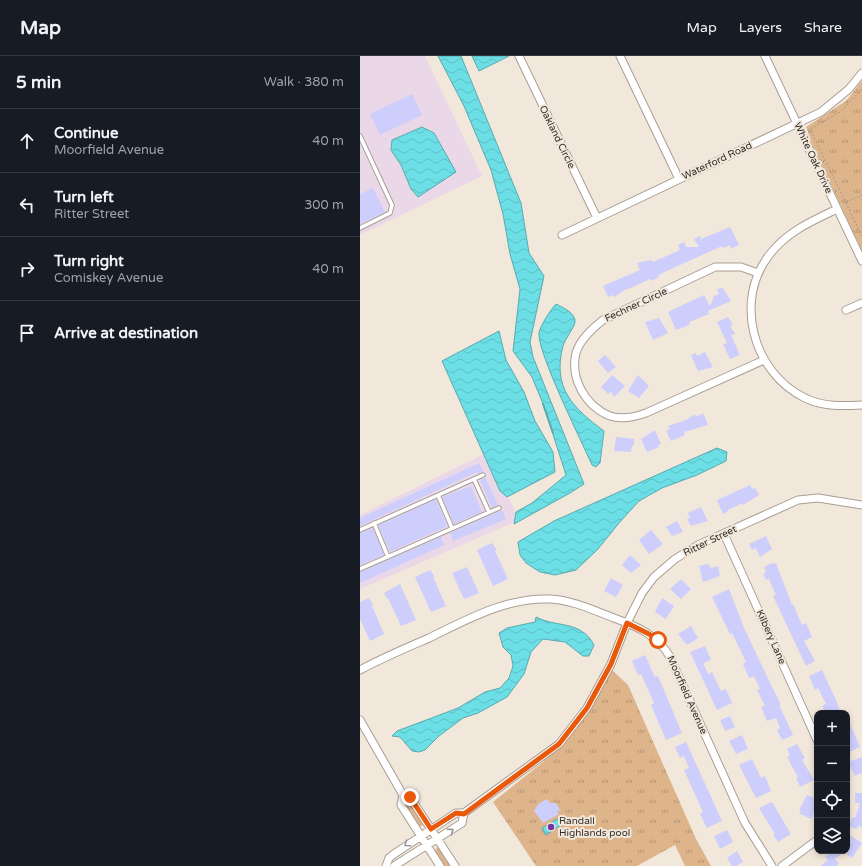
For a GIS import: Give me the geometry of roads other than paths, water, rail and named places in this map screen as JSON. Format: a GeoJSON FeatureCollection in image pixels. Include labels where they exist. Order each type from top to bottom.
{"type":"FeatureCollection","features":[{"type":"Feature","properties":{"kind":"street","name":"Oakland Circle"},"geometry":{"type":"LineString","coordinates":[[519,56],[597,218]]}},
{"type":"Feature","properties":{"kind":"street"},"geometry":{"type":"LineString","coordinates":[[620,56],[679,179]]}},
{"type":"Feature","properties":{"kind":"street","name":"White Oak Drive"},"geometry":{"type":"LineString","coordinates":[[764,56],[862,261]]}},
{"type":"Feature","properties":{"kind":"street","name":"Waterford Road"},"geometry":{"type":"LineString","coordinates":[[562,235],[797,124],[831,106],[849,89],[862,73]]}},
{"type":"Feature","properties":{"kind":"street"},"geometry":{"type":"LineString","coordinates":[[837,208],[800,227],[782,240],[769,255],[758,273],[752,293],[752,326],[756,341],[764,360],[775,375],[790,389],[806,399],[827,405],[862,405]]}},
{"type":"Feature","properties":{"kind":"street","name":"Fechner Circle"},"geometry":{"type":"LineString","coordinates":[[758,273],[741,266],[715,267],[603,320],[592,328],[581,343],[576,352],[575,367],[577,381],[583,394],[595,408],[611,416],[631,418],[646,413],[764,360]]}},
{"type":"Feature","properties":{"kind":"street"},"geometry":{"type":"LineString","coordinates":[[846,310],[862,303]]}},
{"type":"Feature","properties":{"kind":"street","name":"Ritter Street"},"geometry":{"type":"LineString","coordinates":[[394,866],[462,823],[464,814],[559,744],[587,708],[611,664],[627,623],[642,593],[660,572],[681,555],[798,500],[818,498],[862,504]]}},
{"type":"Feature","properties":{"kind":"street","name":"Kilbery Lane"},"geometry":{"type":"LineString","coordinates":[[724,534],[814,733]]}},
{"type":"Feature","properties":{"kind":"street","name":"Moorfield Avenue"},"geometry":{"type":"LineString","coordinates":[[360,670],[493,609],[523,601],[550,599],[571,602],[627,623],[654,637],[668,653],[745,823],[772,866]]}},
{"type":"Feature","properties":{"kind":"street"},"geometry":{"type":"LineString","coordinates":[[360,720],[402,795],[401,805],[440,866]]}},
{"type":"Feature","properties":{"kind":"street"},"geometry":{"type":"LineString","coordinates":[[402,795],[410,797],[455,866]]}},
{"type":"Feature","properties":{"kind":"street","name":"Ritter Street"},"geometry":{"type":"LineString","coordinates":[[386,866],[389,858],[420,835],[456,813],[464,814]]}},
{"type":"Feature","properties":{"kind":"street"},"geometry":{"type":"LineString","coordinates":[[782,866],[814,842]]}},
{"type":"Feature","properties":{"kind":"lane"},"geometry":{"type":"LineString","coordinates":[[360,136],[392,205],[390,213],[360,228]]}},
{"type":"Feature","properties":{"kind":"lane"},"geometry":{"type":"LineString","coordinates":[[360,530],[483,475]]}},
{"type":"Feature","properties":{"kind":"lane"},"geometry":{"type":"LineString","coordinates":[[474,479],[489,512]]}},
{"type":"Feature","properties":{"kind":"lane"},"geometry":{"type":"LineString","coordinates":[[438,495],[452,528]]}},
{"type":"Feature","properties":{"kind":"lane"},"geometry":{"type":"LineString","coordinates":[[360,569],[499,508]]}},
{"type":"Feature","properties":{"kind":"lane"},"geometry":{"type":"LineString","coordinates":[[374,524],[388,557]]}},
{"type":"Feature","properties":{"kind":"water"},"geometry":{"type":"Polygon","coordinates":[[[438,56],[461,56],[521,203],[529,253],[544,276],[530,342],[533,357],[584,484],[514,524],[516,512],[532,503],[566,475],[544,406],[532,377],[513,351],[520,289],[510,254],[503,214],[491,170],[464,106],[438,56]]]}},
{"type":"Feature","properties":{"kind":"water"},"geometry":{"type":"Polygon","coordinates":[[[472,56],[509,56],[479,71],[472,56]]]}},
{"type":"Feature","properties":{"kind":"water"},"geometry":{"type":"Polygon","coordinates":[[[422,127],[434,133],[456,172],[418,197],[411,189],[401,165],[391,150],[392,140],[422,127]]]}},
{"type":"Feature","properties":{"kind":"water"},"geometry":{"type":"Polygon","coordinates":[[[556,304],[571,313],[575,319],[573,327],[563,346],[560,361],[560,374],[563,385],[568,396],[583,414],[604,431],[600,463],[596,467],[592,465],[561,398],[540,343],[540,330],[556,304]]]}},
{"type":"Feature","properties":{"kind":"water"},"geometry":{"type":"Polygon","coordinates":[[[499,331],[506,360],[524,392],[535,421],[553,452],[555,472],[507,497],[500,491],[442,361],[499,331]]]}},
{"type":"Feature","properties":{"kind":"water"},"geometry":{"type":"Polygon","coordinates":[[[717,448],[727,452],[726,461],[697,475],[662,488],[639,501],[598,549],[576,570],[555,575],[540,572],[526,563],[520,555],[518,542],[554,521],[717,448]]]}},
{"type":"Feature","properties":{"kind":"water"},"geometry":{"type":"Polygon","coordinates":[[[536,617],[575,628],[589,637],[594,645],[589,656],[583,656],[565,642],[543,639],[531,652],[524,674],[507,697],[478,713],[463,718],[439,736],[425,750],[419,752],[412,751],[400,737],[392,736],[397,731],[458,708],[485,692],[500,688],[509,678],[513,666],[511,655],[503,647],[499,633],[507,628],[535,622],[536,617]]]}},
{"type":"Feature","properties":{"kind":"water","name":"Randall Highlands pool"},"geometry":{"type":"Polygon","coordinates":[[[557,819],[561,825],[546,835],[542,828],[557,819]]]}},
{"type":"Feature","properties":{"kind":"waterway"},"geometry":{"type":"LineString","coordinates":[[543,404],[553,433]]}},
{"type":"Feature","properties":{"kind":"place","name":"Randall Highlands pool"},"geometry":{"type":"Point","coordinates":[551,827]}}]}
